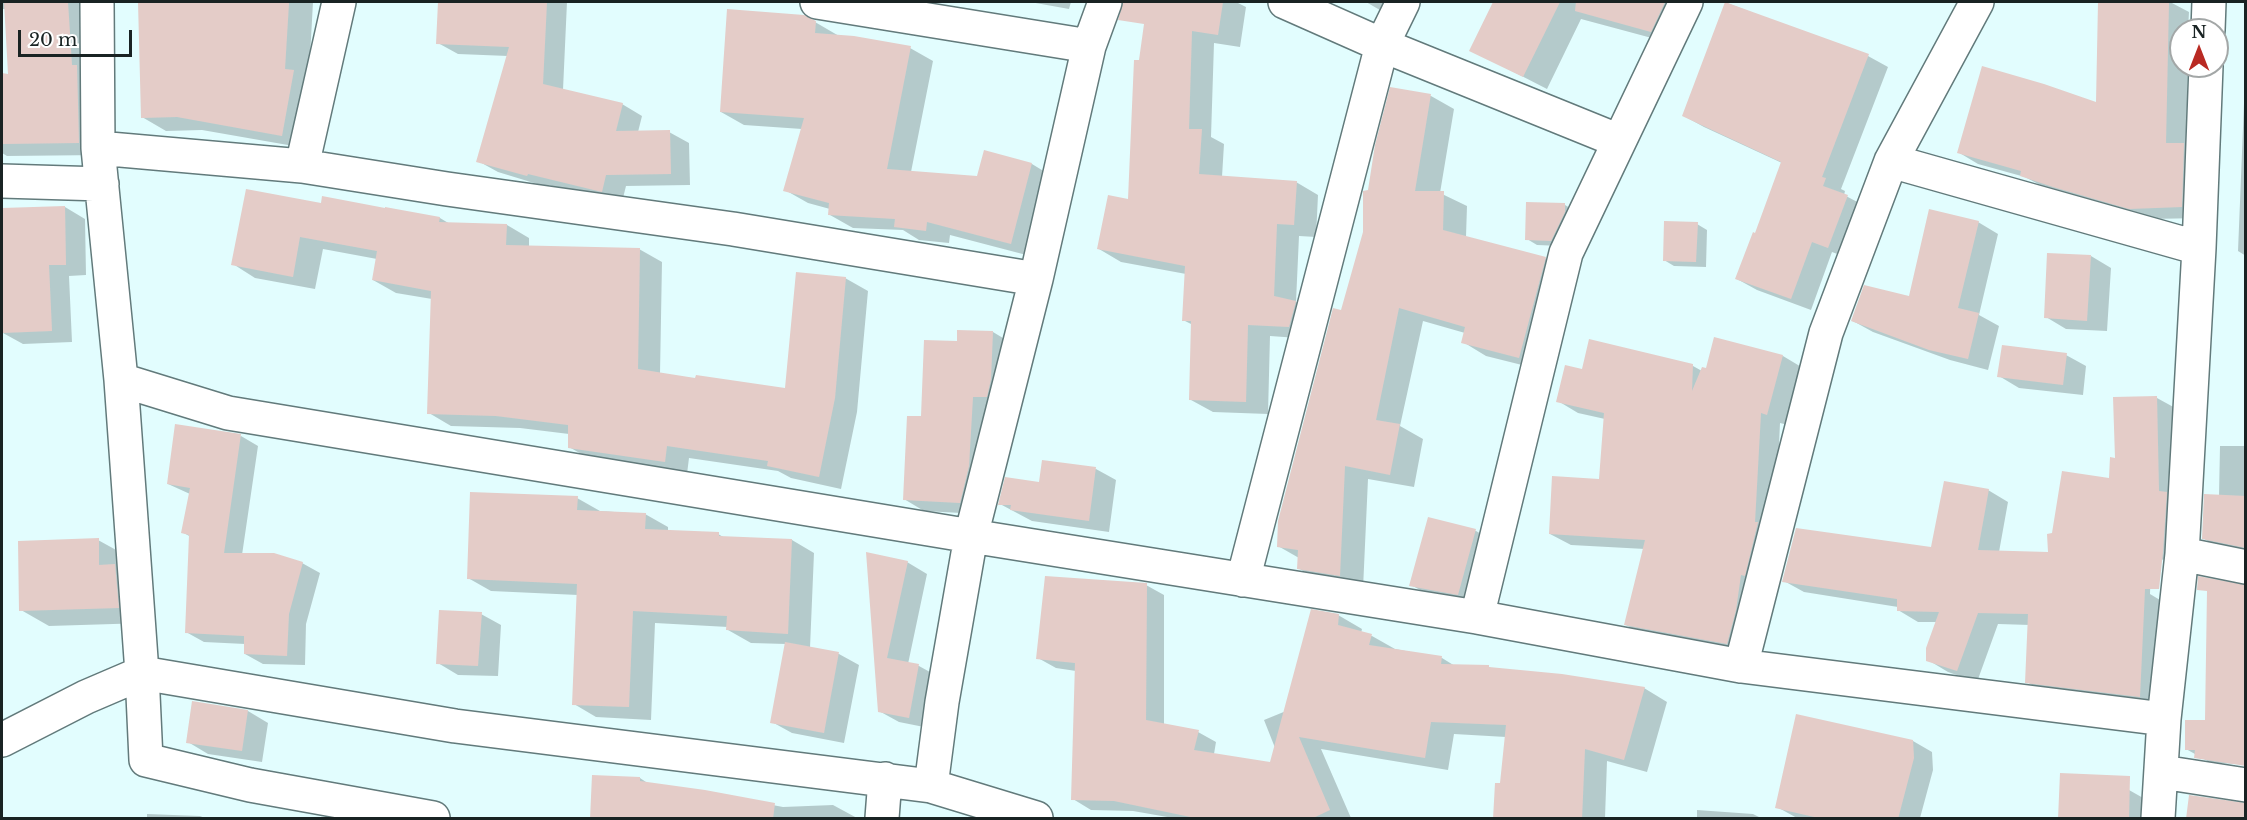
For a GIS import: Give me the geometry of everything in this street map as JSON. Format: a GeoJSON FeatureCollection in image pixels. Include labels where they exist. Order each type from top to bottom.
{"type":"FeatureCollection","features":[{"type":"Feature","properties":{"kind":"street"},"geometry":{"type":"LineString","coordinates":[[97,2],[98,148],[121,380],[146,760],[250,785],[433,819]]}},
{"type":"Feature","properties":{"kind":"street"},"geometry":{"type":"LineString","coordinates":[[302,166],[339,2]]}},
{"type":"Feature","properties":{"kind":"street"},"geometry":{"type":"LineString","coordinates":[[817,2],[1089,46]]}},
{"type":"Feature","properties":{"kind":"street"},"geometry":{"type":"LineString","coordinates":[[931,786],[942,702],[971,536],[1036,279],[1089,46],[1105,2]]}},
{"type":"Feature","properties":{"kind":"street"},"geometry":{"type":"LineString","coordinates":[[1285,2],[1382,45],[1619,141]]}},
{"type":"Feature","properties":{"kind":"street"},"geometry":{"type":"LineString","coordinates":[[1243,580],[1382,45],[1403,2]]}},
{"type":"Feature","properties":{"kind":"street"},"geometry":{"type":"LineString","coordinates":[[1477,617],[1566,253],[1686,2]]}},
{"type":"Feature","properties":{"kind":"street"},"geometry":{"type":"LineString","coordinates":[[1741,666],[1826,333],[1891,161],[1977,2]]}},
{"type":"Feature","properties":{"kind":"street"},"geometry":{"type":"LineString","coordinates":[[2208,18],[2209,2]]}},
{"type":"Feature","properties":{"kind":"street"},"geometry":{"type":"LineString","coordinates":[[2158,819],[2164,719],[2182,554],[2199,248],[2206,78]]}},
{"type":"Feature","properties":{"kind":"street"},"geometry":{"type":"LineString","coordinates":[[98,148],[302,166],[733,229],[1036,279]]}},
{"type":"Feature","properties":{"kind":"street"},"geometry":{"type":"LineString","coordinates":[[1891,161],[2199,248]]}},
{"type":"Feature","properties":{"kind":"street"},"geometry":{"type":"LineString","coordinates":[[2,181],[102,184]]}},
{"type":"Feature","properties":{"kind":"street"},"geometry":{"type":"LineString","coordinates":[[121,380],[228,413],[1477,617],[1741,666],[2164,719]]}},
{"type":"Feature","properties":{"kind":"street"},"geometry":{"type":"LineString","coordinates":[[2182,554],[2246,567]]}},
{"type":"Feature","properties":{"kind":"street"},"geometry":{"type":"LineString","coordinates":[[2,740],[86,697],[142,673],[455,726],[931,786],[1032,818]]}},
{"type":"Feature","properties":{"kind":"street"},"geometry":{"type":"LineString","coordinates":[[2162,772],[2246,784]]}},
{"type":"Feature","properties":{"kind":"street"},"geometry":{"type":"LineString","coordinates":[[882,819],[885,779]]}},
{"type":"Feature","properties":{"kind":"building"},"geometry":{"type":"Polygon","coordinates":[[[4,2],[68,2],[72,65],[77,65],[79,143],[2,144],[2,73],[8,74],[4,2]]]}},
{"type":"Feature","properties":{"kind":"building"},"geometry":{"type":"Polygon","coordinates":[[[138,2],[289,3],[285,69],[294,70],[282,136],[177,117],[141,118],[138,2]]]}},
{"type":"Feature","properties":{"kind":"building"},"geometry":{"type":"Polygon","coordinates":[[[438,2],[547,2],[543,84],[623,103],[616,131],[670,130],[671,174],[606,175],[602,192],[528,174],[527,176],[476,162],[509,47],[436,44],[438,2]]]}},
{"type":"Feature","properties":{"kind":"building"},"geometry":{"type":"Polygon","coordinates":[[[1123,2],[1223,2],[1218,35],[1192,31],[1189,129],[1202,129],[1199,174],[1297,181],[1294,225],[1277,224],[1274,296],[1296,301],[1289,327],[1248,325],[1246,402],[1189,400],[1191,321],[1182,321],[1185,266],[1097,249],[1108,195],[1128,199],[1134,60],[1139,60],[1144,24],[1118,20],[1123,2]]]}},
{"type":"Feature","properties":{"kind":"building"},"geometry":{"type":"Polygon","coordinates":[[[1493,2],[1560,2],[1523,77],[1469,51],[1493,2]]]}},
{"type":"Feature","properties":{"kind":"building"},"geometry":{"type":"Polygon","coordinates":[[[1576,2],[1665,2],[1651,32],[1575,11],[1576,2]]]}},
{"type":"Feature","properties":{"kind":"building"},"geometry":{"type":"Polygon","coordinates":[[[1725,2],[1869,54],[1822,177],[1826,178],[1823,186],[1848,195],[1828,248],[1812,242],[1791,299],[1735,279],[1781,162],[1682,116],[1725,2]]]}},
{"type":"Feature","properties":{"kind":"building"},"geometry":{"type":"Polygon","coordinates":[[[2098,2],[2169,2],[2166,143],[2184,143],[2182,207],[2129,209],[2020,176],[2021,171],[1957,153],[1982,66],[2096,102],[2098,2]]]}},
{"type":"Feature","properties":{"kind":"building"},"geometry":{"type":"Polygon","coordinates":[[[727,9],[804,15],[816,21],[815,33],[854,36],[911,46],[887,169],[977,176],[984,150],[1032,163],[1011,244],[927,222],[926,231],[894,227],[895,219],[828,215],[829,203],[783,191],[804,118],[720,112],[727,9]]]}},
{"type":"Feature","properties":{"kind":"building"},"geometry":{"type":"Polygon","coordinates":[[[1390,87],[1431,94],[1415,191],[1444,191],[1443,230],[1546,257],[1519,358],[1461,343],[1465,327],[1399,308],[1376,420],[1400,424],[1390,475],[1345,466],[1340,576],[1297,569],[1298,550],[1277,547],[1278,521],[1333,308],[1341,310],[1363,232],[1363,191],[1368,190],[1375,145],[1390,87]]]}},
{"type":"Feature","properties":{"kind":"building"},"geometry":{"type":"Polygon","coordinates":[[[246,189],[321,203],[322,196],[440,217],[439,222],[507,224],[506,245],[640,248],[638,369],[695,378],[696,375],[785,388],[796,272],[846,277],[835,398],[819,477],[767,466],[768,461],[667,446],[665,462],[568,448],[568,425],[496,416],[427,414],[431,291],[372,280],[377,251],[300,237],[293,277],[231,265],[246,189]]]}},
{"type":"Feature","properties":{"kind":"building"},"geometry":{"type":"Polygon","coordinates":[[[1526,202],[1565,203],[1565,212],[1551,241],[1525,240],[1526,202]]]}},
{"type":"Feature","properties":{"kind":"building"},"geometry":{"type":"Polygon","coordinates":[[[65,206],[66,265],[49,265],[52,331],[2,333],[2,208],[65,206]]]}},
{"type":"Feature","properties":{"kind":"building"},"geometry":{"type":"Polygon","coordinates":[[[1929,209],[1979,221],[1958,308],[1979,313],[1968,359],[1929,350],[1851,321],[1864,285],[1909,296],[1929,209]]]}},
{"type":"Feature","properties":{"kind":"building"},"geometry":{"type":"Polygon","coordinates":[[[1664,221],[1698,222],[1696,262],[1663,261],[1664,221]]]}},
{"type":"Feature","properties":{"kind":"building"},"geometry":{"type":"Polygon","coordinates":[[[2047,253],[2091,255],[2087,321],[2044,318],[2047,253]]]}},
{"type":"Feature","properties":{"kind":"building"},"geometry":{"type":"Polygon","coordinates":[[[957,330],[993,331],[991,379],[987,397],[973,397],[969,466],[960,503],[903,500],[907,416],[921,416],[924,340],[957,341],[957,330]]]}},
{"type":"Feature","properties":{"kind":"building"},"geometry":{"type":"Polygon","coordinates":[[[1714,337],[1783,355],[1767,415],[1761,413],[1755,522],[1758,522],[1745,576],[1741,575],[1736,610],[1727,644],[1624,625],[1645,540],[1549,534],[1552,476],[1599,479],[1604,413],[1556,402],[1565,365],[1582,369],[1589,339],[1693,364],[1692,391],[1702,367],[1706,368],[1714,337]]]}},
{"type":"Feature","properties":{"kind":"building"},"geometry":{"type":"Polygon","coordinates":[[[2002,345],[2067,353],[2063,385],[1997,377],[2002,345]]]}},
{"type":"Feature","properties":{"kind":"building"},"geometry":{"type":"Polygon","coordinates":[[[2157,396],[2159,491],[2167,492],[2159,589],[2145,589],[2140,697],[2025,683],[2028,614],[1978,613],[1957,671],[1926,661],[1926,648],[1939,612],[1897,611],[1897,599],[1782,582],[1796,528],[1931,547],[1944,481],[1989,489],[1978,550],[2048,552],[2047,534],[2052,533],[2062,471],[2109,478],[2110,457],[2115,458],[2113,397],[2157,396]]]}},
{"type":"Feature","properties":{"kind":"building"},"geometry":{"type":"Polygon","coordinates":[[[175,424],[241,434],[224,553],[274,553],[303,562],[289,614],[287,656],[244,654],[244,636],[185,633],[189,535],[181,533],[190,488],[167,484],[175,424]]]}},
{"type":"Feature","properties":{"kind":"building"},"geometry":{"type":"Polygon","coordinates":[[[1042,460],[1096,467],[1089,521],[1010,510],[1011,505],[998,505],[1005,477],[1039,482],[1042,460]]]}},
{"type":"Feature","properties":{"kind":"building"},"geometry":{"type":"Polygon","coordinates":[[[470,492],[578,496],[577,510],[646,513],[645,529],[719,532],[719,536],[792,539],[788,634],[726,630],[727,616],[633,611],[629,707],[572,705],[577,584],[467,579],[470,492]]]}},
{"type":"Feature","properties":{"kind":"building"},"geometry":{"type":"Polygon","coordinates":[[[2204,494],[2246,496],[2246,548],[2202,539],[2204,494]]]}},
{"type":"Feature","properties":{"kind":"building"},"geometry":{"type":"Polygon","coordinates":[[[1428,517],[1476,529],[1458,595],[1409,586],[1428,517]]]}},
{"type":"Feature","properties":{"kind":"building"},"geometry":{"type":"Polygon","coordinates":[[[99,538],[99,565],[115,564],[119,608],[19,611],[18,541],[99,538]]]}},
{"type":"Feature","properties":{"kind":"building"},"geometry":{"type":"Polygon","coordinates":[[[866,552],[908,561],[887,658],[919,664],[909,718],[878,712],[866,552]]]}},
{"type":"Feature","properties":{"kind":"building"},"geometry":{"type":"Polygon","coordinates":[[[1045,576],[1147,583],[1146,720],[1199,730],[1194,750],[1270,762],[1311,609],[1339,614],[1338,625],[1372,634],[1369,645],[1442,656],[1441,664],[1489,665],[1489,667],[1562,674],[1645,687],[1624,760],[1585,749],[1582,819],[1493,819],[1495,783],[1500,783],[1506,725],[1431,722],[1425,758],[1299,737],[1330,810],[1311,819],[1200,819],[1114,801],[1071,800],[1075,663],[1036,659],[1045,576]]]}},
{"type":"Feature","properties":{"kind":"building"},"geometry":{"type":"Polygon","coordinates":[[[2198,576],[2246,585],[2246,766],[2194,758],[2195,750],[2185,750],[2185,720],[2205,720],[2207,591],[2197,590],[2198,576]]]}},
{"type":"Feature","properties":{"kind":"building"},"geometry":{"type":"Polygon","coordinates":[[[439,610],[482,612],[478,666],[436,664],[439,610]]]}},
{"type":"Feature","properties":{"kind":"building"},"geometry":{"type":"Polygon","coordinates":[[[785,642],[839,652],[824,733],[770,723],[785,642]]]}},
{"type":"Feature","properties":{"kind":"building"},"geometry":{"type":"Polygon","coordinates":[[[192,701],[248,710],[242,751],[186,743],[192,701]]]}},
{"type":"Feature","properties":{"kind":"building"},"geometry":{"type":"Polygon","coordinates":[[[1796,714],[1913,740],[1914,758],[1898,819],[1823,819],[1775,808],[1796,714]]]}},
{"type":"Feature","properties":{"kind":"building"},"geometry":{"type":"Polygon","coordinates":[[[2060,773],[2130,776],[2129,819],[2058,819],[2060,773]]]}},
{"type":"Feature","properties":{"kind":"building"},"geometry":{"type":"Polygon","coordinates":[[[592,775],[640,777],[640,781],[775,803],[773,819],[590,819],[592,775]]]}},
{"type":"Feature","properties":{"kind":"building"},"geometry":{"type":"Polygon","coordinates":[[[2189,795],[2246,803],[2246,819],[2186,819],[2189,795]]]}}]}
